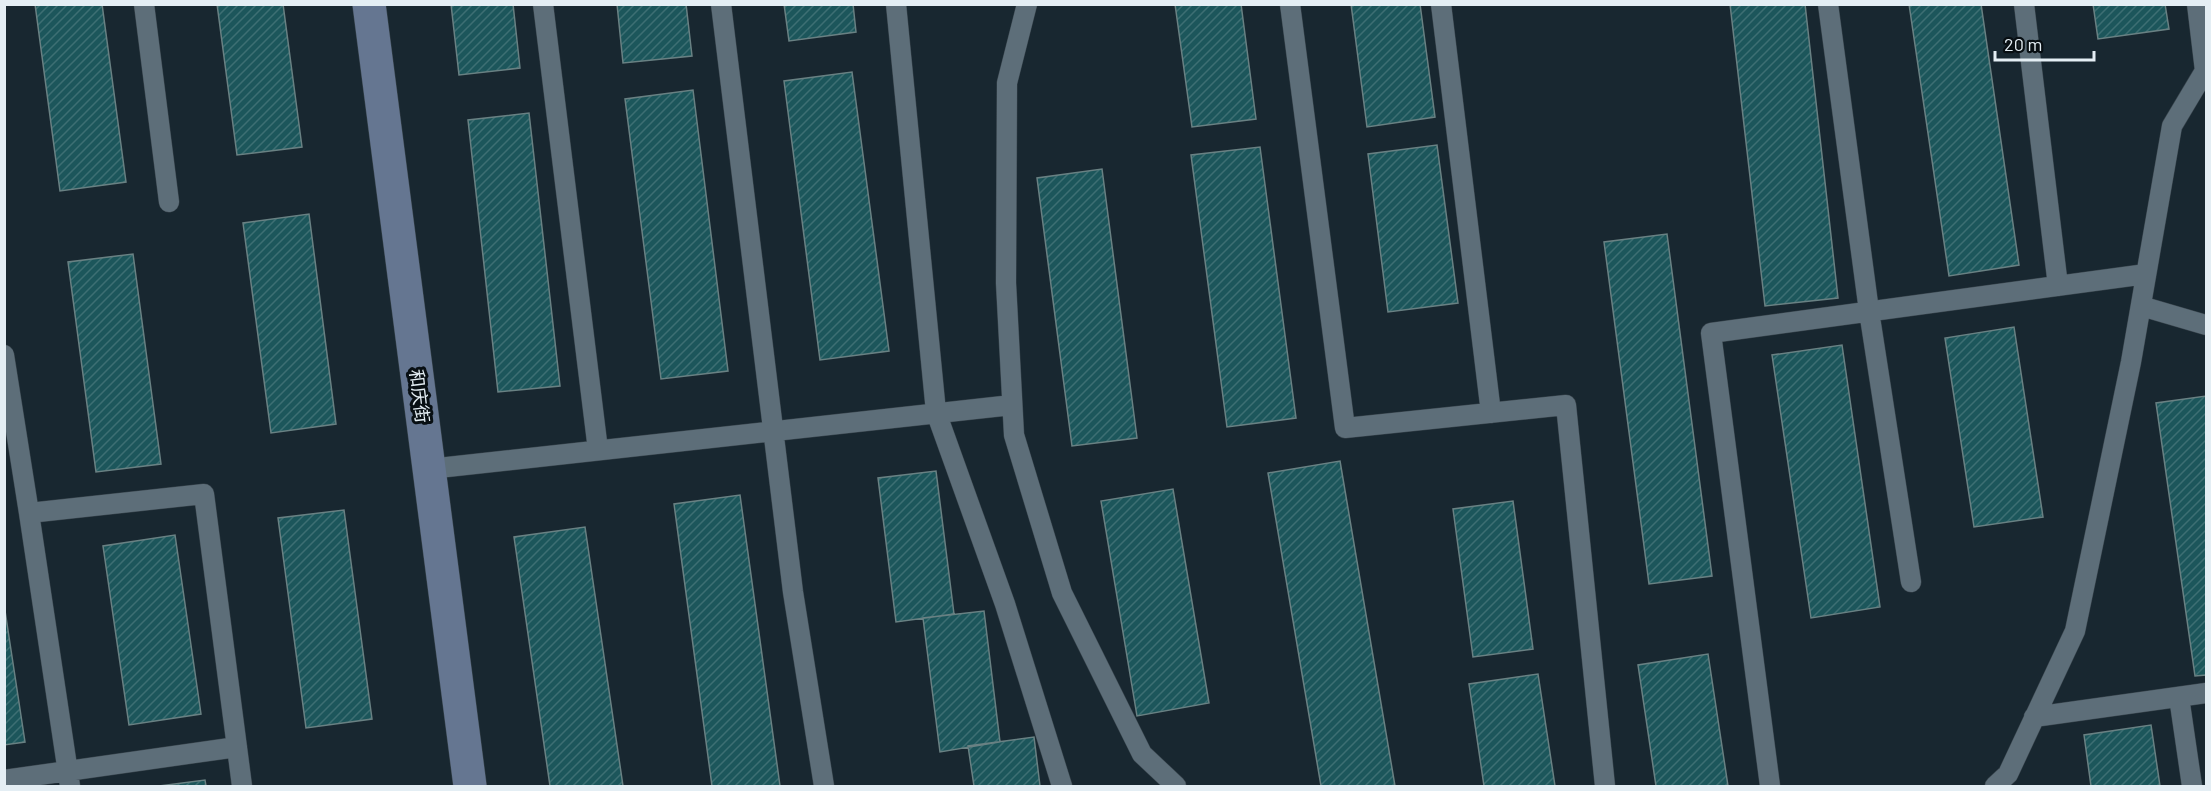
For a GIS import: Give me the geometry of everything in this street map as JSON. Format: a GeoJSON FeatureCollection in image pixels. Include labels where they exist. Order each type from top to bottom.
{"type":"FeatureCollection","features":[{"type":"Feature","properties":{"kind":"street","name":"和庆街"},"geometry":{"type":"LineString","coordinates":[[369,4],[470,786]]}},
{"type":"Feature","properties":{"kind":"lane"},"geometry":{"type":"LineString","coordinates":[[144,4],[169,202]]}},
{"type":"Feature","properties":{"kind":"lane"},"geometry":{"type":"LineString","coordinates":[[543,4],[598,450]]}},
{"type":"Feature","properties":{"kind":"lane"},"geometry":{"type":"LineString","coordinates":[[721,4],[793,592],[824,786]]}},
{"type":"Feature","properties":{"kind":"lane"},"geometry":{"type":"LineString","coordinates":[[896,4],[936,412],[1005,604],[1062,786]]}},
{"type":"Feature","properties":{"kind":"lane"},"geometry":{"type":"LineString","coordinates":[[1027,4],[1007,83],[1006,283],[1014,435],[1062,593],[1142,754],[1176,786]]}},
{"type":"Feature","properties":{"kind":"lane"},"geometry":{"type":"LineString","coordinates":[[1290,4],[1345,428],[1566,405],[1605,786]]}},
{"type":"Feature","properties":{"kind":"lane"},"geometry":{"type":"LineString","coordinates":[[1441,4],[1491,413]]}},
{"type":"Feature","properties":{"kind":"lane"},"geometry":{"type":"LineString","coordinates":[[1828,4],[1869,311],[1911,582]]}},
{"type":"Feature","properties":{"kind":"lane"},"geometry":{"type":"LineString","coordinates":[[2024,4],[2058,286]]}},
{"type":"Feature","properties":{"kind":"lane"},"geometry":{"type":"LineString","coordinates":[[1995,786],[2008,774],[2075,631],[2131,362],[2172,126],[2206,70],[2197,4]]}},
{"type":"Feature","properties":{"kind":"lane"},"geometry":{"type":"LineString","coordinates":[[1770,786],[1711,333],[2146,274]]}},
{"type":"Feature","properties":{"kind":"lane"},"geometry":{"type":"LineString","coordinates":[[2140,306],[2206,325]]}},
{"type":"Feature","properties":{"kind":"lane"},"geometry":{"type":"LineString","coordinates":[[4,355],[69,779]]}},
{"type":"Feature","properties":{"kind":"lane"},"geometry":{"type":"LineString","coordinates":[[429,469],[1012,405]]}},
{"type":"Feature","properties":{"kind":"lane"},"geometry":{"type":"LineString","coordinates":[[29,513],[204,494],[242,786]]}},
{"type":"Feature","properties":{"kind":"lane"},"geometry":{"type":"LineString","coordinates":[[2034,717],[2206,693]]}},
{"type":"Feature","properties":{"kind":"lane"},"geometry":{"type":"LineString","coordinates":[[2179,697],[2192,786]]}},
{"type":"Feature","properties":{"kind":"lane"},"geometry":{"type":"LineString","coordinates":[[4,780],[69,779],[237,747]]}},
{"type":"Feature","properties":{"kind":"building"},"geometry":{"type":"Polygon","coordinates":[[[35,4],[102,4],[126,182],[60,191],[35,4]]]}},
{"type":"Feature","properties":{"kind":"building"},"geometry":{"type":"Polygon","coordinates":[[[217,4],[283,4],[302,147],[237,155],[217,4]]]}},
{"type":"Feature","properties":{"kind":"building"},"geometry":{"type":"Polygon","coordinates":[[[451,4],[513,4],[520,68],[459,75],[451,4]]]}},
{"type":"Feature","properties":{"kind":"building"},"geometry":{"type":"Polygon","coordinates":[[[617,4],[686,4],[692,56],[623,63],[617,4]]]}},
{"type":"Feature","properties":{"kind":"building"},"geometry":{"type":"Polygon","coordinates":[[[784,4],[853,4],[856,32],[789,41],[784,4]]]}},
{"type":"Feature","properties":{"kind":"building"},"geometry":{"type":"Polygon","coordinates":[[[1175,4],[1241,4],[1256,119],[1192,127],[1175,4]]]}},
{"type":"Feature","properties":{"kind":"building"},"geometry":{"type":"Polygon","coordinates":[[[1351,4],[1420,4],[1435,117],[1367,127],[1351,4]]]}},
{"type":"Feature","properties":{"kind":"building"},"geometry":{"type":"Polygon","coordinates":[[[1730,4],[1805,4],[1838,298],[1765,306],[1730,4]]]}},
{"type":"Feature","properties":{"kind":"building"},"geometry":{"type":"Polygon","coordinates":[[[1909,4],[1981,4],[2019,265],[1949,276],[1909,4]]]}},
{"type":"Feature","properties":{"kind":"building"},"geometry":{"type":"Polygon","coordinates":[[[2093,4],[2165,4],[2169,29],[2098,39],[2093,4]]]}},
{"type":"Feature","properties":{"kind":"building"},"geometry":{"type":"Polygon","coordinates":[[[852,72],[889,351],[820,360],[784,81],[852,72]]]}},
{"type":"Feature","properties":{"kind":"building"},"geometry":{"type":"Polygon","coordinates":[[[693,90],[728,371],[661,379],[625,99],[693,90]]]}},
{"type":"Feature","properties":{"kind":"building"},"geometry":{"type":"Polygon","coordinates":[[[529,113],[560,386],[498,392],[468,120],[529,113]]]}},
{"type":"Feature","properties":{"kind":"building"},"geometry":{"type":"Polygon","coordinates":[[[1437,145],[1458,303],[1388,312],[1368,154],[1437,145]]]}},
{"type":"Feature","properties":{"kind":"building"},"geometry":{"type":"Polygon","coordinates":[[[1260,147],[1296,418],[1227,427],[1191,155],[1260,147]]]}},
{"type":"Feature","properties":{"kind":"building"},"geometry":{"type":"Polygon","coordinates":[[[1102,169],[1137,438],[1072,446],[1037,178],[1102,169]]]}},
{"type":"Feature","properties":{"kind":"building"},"geometry":{"type":"Polygon","coordinates":[[[309,214],[336,424],[271,433],[243,223],[309,214]]]}},
{"type":"Feature","properties":{"kind":"building"},"geometry":{"type":"Polygon","coordinates":[[[1667,234],[1712,576],[1649,584],[1604,242],[1667,234]]]}},
{"type":"Feature","properties":{"kind":"building"},"geometry":{"type":"Polygon","coordinates":[[[133,254],[161,464],[96,472],[68,262],[133,254]]]}},
{"type":"Feature","properties":{"kind":"building"},"geometry":{"type":"Polygon","coordinates":[[[2014,327],[2043,517],[1974,527],[1945,338],[2014,327]]]}},
{"type":"Feature","properties":{"kind":"building"},"geometry":{"type":"Polygon","coordinates":[[[1842,345],[1880,607],[1811,618],[1772,355],[1842,345]]]}},
{"type":"Feature","properties":{"kind":"building"},"geometry":{"type":"Polygon","coordinates":[[[2206,396],[2206,675],[2195,676],[2156,403],[2206,396]]]}},
{"type":"Feature","properties":{"kind":"building"},"geometry":{"type":"Polygon","coordinates":[[[1340,461],[1395,786],[1321,786],[1268,473],[1340,461]]]}},
{"type":"Feature","properties":{"kind":"building"},"geometry":{"type":"Polygon","coordinates":[[[936,471],[954,614],[896,622],[878,478],[936,471]]]}},
{"type":"Feature","properties":{"kind":"building"},"geometry":{"type":"Polygon","coordinates":[[[1173,489],[1209,703],[1137,716],[1101,501],[1173,489]]]}},
{"type":"Feature","properties":{"kind":"building"},"geometry":{"type":"Polygon","coordinates":[[[740,495],[780,786],[712,786],[674,504],[740,495]]]}},
{"type":"Feature","properties":{"kind":"building"},"geometry":{"type":"Polygon","coordinates":[[[1513,501],[1533,649],[1473,657],[1453,509],[1513,501]]]}},
{"type":"Feature","properties":{"kind":"building"},"geometry":{"type":"Polygon","coordinates":[[[344,510],[372,719],[306,728],[278,518],[344,510]]]}},
{"type":"Feature","properties":{"kind":"building"},"geometry":{"type":"Polygon","coordinates":[[[585,527],[623,786],[550,786],[514,537],[585,527]]]}},
{"type":"Feature","properties":{"kind":"building"},"geometry":{"type":"Polygon","coordinates":[[[175,535],[201,714],[129,725],[103,546],[175,535]]]}},
{"type":"Feature","properties":{"kind":"building"},"geometry":{"type":"Polygon","coordinates":[[[4,604],[25,742],[4,745],[4,604]]]}},
{"type":"Feature","properties":{"kind":"building"},"geometry":{"type":"Polygon","coordinates":[[[984,611],[1000,742],[940,752],[923,618],[984,611]]]}},
{"type":"Feature","properties":{"kind":"building"},"geometry":{"type":"Polygon","coordinates":[[[1708,654],[1728,786],[1656,786],[1638,665],[1708,654]]]}},
{"type":"Feature","properties":{"kind":"building"},"geometry":{"type":"Polygon","coordinates":[[[1538,674],[1555,786],[1484,786],[1469,684],[1538,674]]]}},
{"type":"Feature","properties":{"kind":"building"},"geometry":{"type":"Polygon","coordinates":[[[2151,725],[2160,786],[2091,786],[2084,735],[2151,725]]]}},
{"type":"Feature","properties":{"kind":"building"},"geometry":{"type":"Polygon","coordinates":[[[1034,737],[1040,786],[974,786],[968,746],[1034,737]]]}},
{"type":"Feature","properties":{"kind":"building"},"geometry":{"type":"Polygon","coordinates":[[[205,780],[206,786],[159,786],[205,780]]]}}]}
